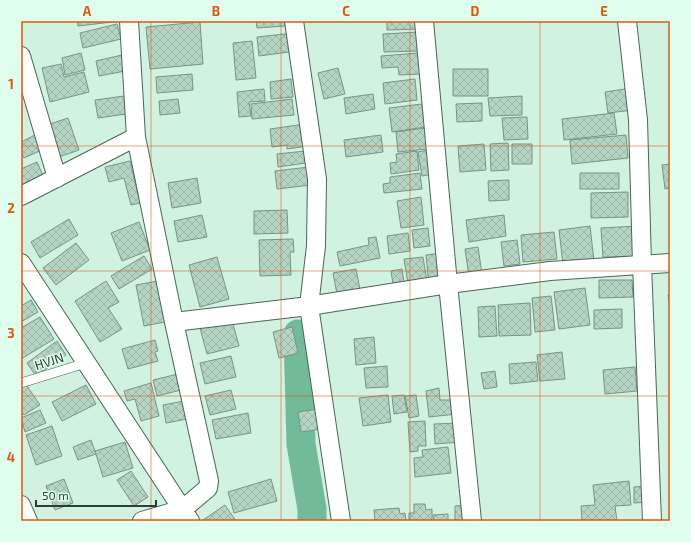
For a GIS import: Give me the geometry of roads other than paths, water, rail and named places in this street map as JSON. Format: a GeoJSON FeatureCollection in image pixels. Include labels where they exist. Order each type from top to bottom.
{"type":"FeatureCollection","features":[{"type":"Feature","properties":{"kind":"street"},"geometry":{"type":"LineString","coordinates":[[129,21],[136,138],[209,481],[208,488],[186,515],[142,521]]}},
{"type":"Feature","properties":{"kind":"street"},"geometry":{"type":"LineString","coordinates":[[294,21],[317,179],[316,246],[309,306],[341,521]]}},
{"type":"Feature","properties":{"kind":"street"},"geometry":{"type":"LineString","coordinates":[[424,21],[448,284],[472,521]]}},
{"type":"Feature","properties":{"kind":"street"},"geometry":{"type":"LineString","coordinates":[[627,21],[638,120],[652,521]]}},
{"type":"Feature","properties":{"kind":"street"},"geometry":{"type":"LineString","coordinates":[[21,56],[57,178]]}},
{"type":"Feature","properties":{"kind":"street"},"geometry":{"type":"LineString","coordinates":[[21,196],[136,138]]}},
{"type":"Feature","properties":{"kind":"street"},"geometry":{"type":"LineString","coordinates":[[21,263],[186,515]]}},
{"type":"Feature","properties":{"kind":"street"},"geometry":{"type":"LineString","coordinates":[[174,322],[309,306],[448,284],[575,268],[670,263]]}},
{"type":"Feature","properties":{"kind":"street"},"geometry":{"type":"LineString","coordinates":[[21,505],[28,521]]}},
{"type":"Feature","properties":{"kind":"lane","name":"HVJN"},"geometry":{"type":"LineString","coordinates":[[21,383],[86,363]]}},
{"type":"Feature","properties":{"kind":"waterway"},"geometry":{"type":"LineString","coordinates":[[298,334],[301,444],[312,509],[312,521]]}}]}
